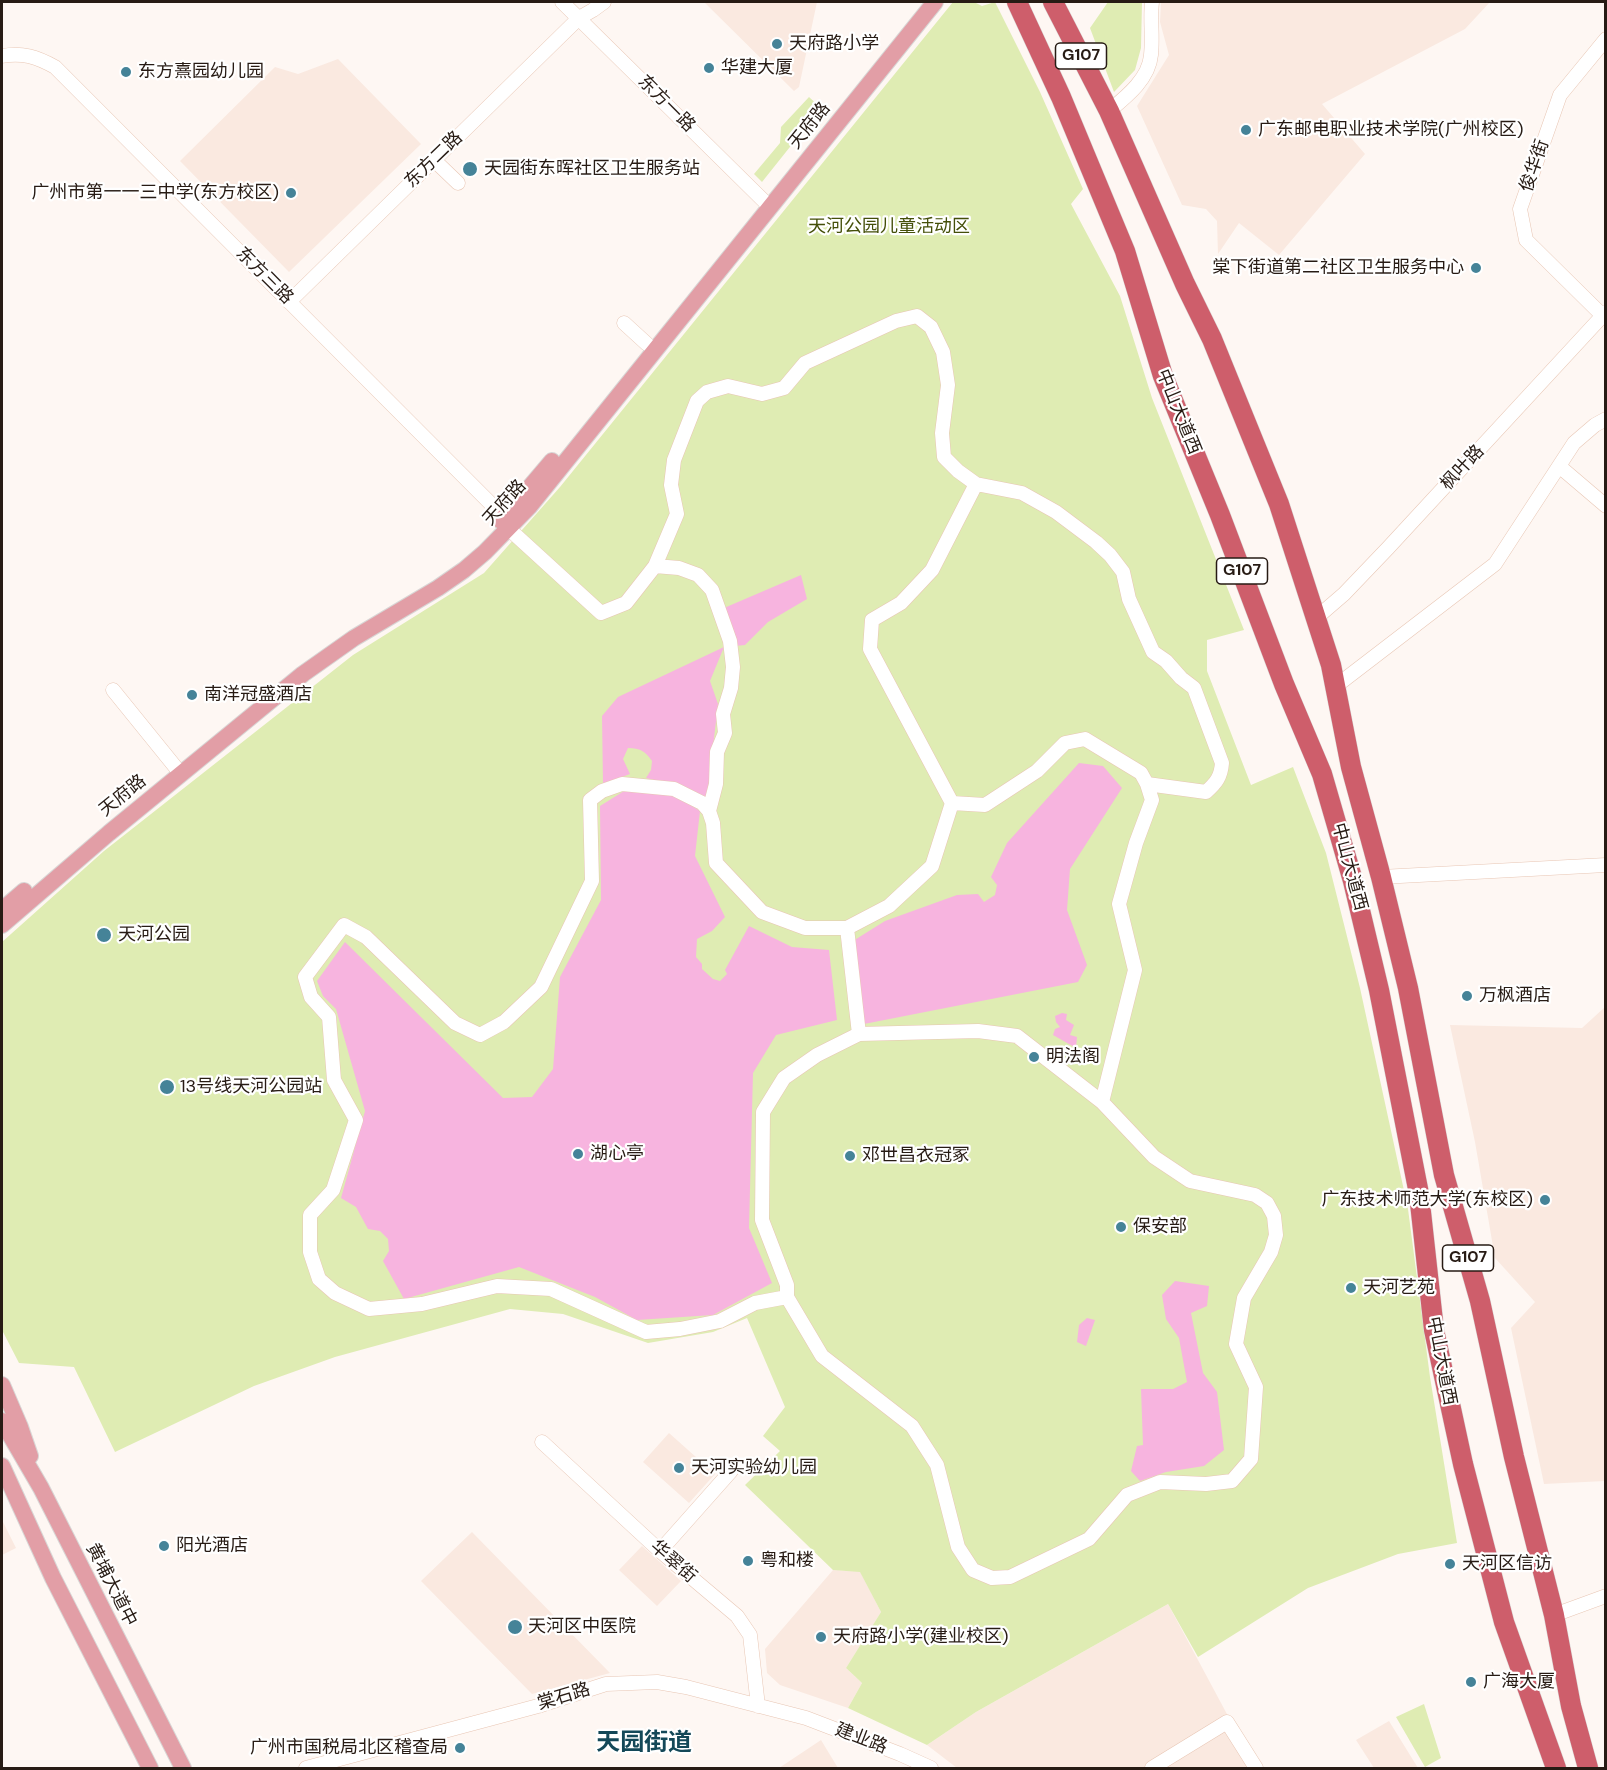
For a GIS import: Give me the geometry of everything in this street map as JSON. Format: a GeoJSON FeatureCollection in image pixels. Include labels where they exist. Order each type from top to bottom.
{"type":"FeatureCollection","features":[{"type":"Feature","properties":{"kind":"highway","name":"中山大道西"},"geometry":{"type":"LineString","coordinates":[[1017,2],[1061,98],[1125,251],[1163,376],[1220,515],[1284,684],[1316,756],[1328,792],[1366,934],[1401,1097],[1423,1215],[1429,1301],[1462,1464],[1504,1622],[1556,1768]]}},
{"type":"Feature","properties":{"kind":"highway","name":"中山大道西"},"geometry":{"type":"LineString","coordinates":[[1053,2],[1109,111],[1221,361],[1279,504],[1336,686],[1351,767],[1381,877],[1410,998],[1444,1175],[1480,1301],[1514,1457],[1554,1615],[1571,1706],[1588,1768]]}},
{"type":"Feature","properties":{"kind":"main road","name":"天府路"},"geometry":{"type":"LineString","coordinates":[[509,524],[529,507],[922,2]]}},
{"type":"Feature","properties":{"kind":"main road","name":"天府路"},"geometry":{"type":"LineString","coordinates":[[2,910],[320,661],[370,627],[452,579],[485,552],[647,344],[936,2]]}},
{"type":"Feature","properties":{"kind":"main road","name":"天府路"},"geometry":{"type":"LineString","coordinates":[[2,925],[178,770]]}},
{"type":"Feature","properties":{"kind":"main road"},"geometry":{"type":"LineString","coordinates":[[2,1385],[20,1427],[41,1488]]}},
{"type":"Feature","properties":{"kind":"main road","name":"黄埔大道中"},"geometry":{"type":"LineString","coordinates":[[2,1421],[41,1488],[183,1768]]}},
{"type":"Feature","properties":{"kind":"main road"},"geometry":{"type":"LineString","coordinates":[[2,1466],[58,1588],[150,1768]]}},
{"type":"Feature","properties":{"kind":"main road"},"geometry":{"type":"LineString","coordinates":[[2,1480],[16,1498]]}},
{"type":"Feature","properties":{"kind":"street","name":"东方一路"},"geometry":{"type":"LineString","coordinates":[[562,2],[766,203]]}},
{"type":"Feature","properties":{"kind":"street","name":"东方二路"},"geometry":{"type":"LineString","coordinates":[[290,302],[579,18],[604,2]]}},
{"type":"Feature","properties":{"kind":"street"},"geometry":{"type":"LineString","coordinates":[[1109,111],[1137,85],[1149,65],[1152,2]]}},
{"type":"Feature","properties":{"kind":"street","name":"俊华街"},"geometry":{"type":"LineString","coordinates":[[1604,314],[1526,240],[1520,209],[1560,95],[1605,39]]}},
{"type":"Feature","properties":{"kind":"street","name":"东方三路"},"geometry":{"type":"LineString","coordinates":[[2,56],[15,54],[39,58],[55,68],[509,524],[601,613],[626,603],[655,566]]}},
{"type":"Feature","properties":{"kind":"street"},"geometry":{"type":"LineString","coordinates":[[434,160],[458,183]]}},
{"type":"Feature","properties":{"kind":"street","name":"枫叶路"},"geometry":{"type":"LineString","coordinates":[[1315,619],[1344,594],[1388,548],[1604,314]]}},
{"type":"Feature","properties":{"kind":"street"},"geometry":{"type":"LineString","coordinates":[[709,811],[716,784],[717,752],[725,733],[723,714],[731,688],[733,667],[730,641],[712,590],[698,574],[679,568],[655,566],[677,514],[671,485],[674,460],[696,401],[707,392],[728,386],[762,394],[784,388],[805,363],[897,321],[917,316],[931,327],[943,352],[948,385],[942,433],[944,457],[976,484],[1022,494],[1056,512],[1096,542],[1123,572],[1130,599],[1154,652],[1194,688],[1222,763],[1221,774],[1206,792],[1147,784]]}},
{"type":"Feature","properties":{"kind":"street"},"geometry":{"type":"LineString","coordinates":[[624,322],[647,344]]}},
{"type":"Feature","properties":{"kind":"street"},"geometry":{"type":"LineString","coordinates":[[1336,686],[1495,564],[1574,443],[1605,419]]}},
{"type":"Feature","properties":{"kind":"street"},"geometry":{"type":"LineString","coordinates":[[1559,466],[1605,506]]}},
{"type":"Feature","properties":{"kind":"street"},"geometry":{"type":"LineString","coordinates":[[787,1297],[755,1304],[720,1321],[680,1329],[646,1332],[551,1289],[497,1286],[422,1304],[369,1309],[335,1293],[319,1279],[310,1252],[310,1215],[333,1190],[356,1120],[334,1080],[329,1017],[311,997],[305,977],[344,925],[366,938],[455,1023],[480,1035],[504,1022],[541,987],[592,881],[590,800],[602,791],[622,784],[674,789],[702,803],[709,811],[713,823],[716,863],[762,912],[805,928],[847,928],[889,906],[932,866],[952,803],[870,649],[872,620],[900,603],[932,570],[976,484]]}},
{"type":"Feature","properties":{"kind":"street"},"geometry":{"type":"LineString","coordinates":[[113,690],[178,770]]}},
{"type":"Feature","properties":{"kind":"street"},"geometry":{"type":"LineString","coordinates":[[952,803],[985,805],[1037,771],[1065,743],[1085,739],[1141,773],[1147,784],[1152,800],[1136,843],[1119,904],[1135,970],[1102,1102]]}},
{"type":"Feature","properties":{"kind":"street"},"geometry":{"type":"LineString","coordinates":[[1381,877],[1605,865]]}},
{"type":"Feature","properties":{"kind":"street"},"geometry":{"type":"LineString","coordinates":[[847,928],[859,1034]]}},
{"type":"Feature","properties":{"kind":"street"},"geometry":{"type":"LineString","coordinates":[[978,1031],[1017,1036],[1102,1102],[1154,1157],[1163,1163],[1190,1180],[1255,1195],[1267,1203],[1274,1216],[1276,1235],[1271,1251],[1244,1298],[1236,1344],[1256,1387],[1251,1459],[1232,1481],[1206,1484],[1160,1482],[1127,1495],[1089,1539],[1010,1576],[992,1578],[974,1570],[958,1547],[937,1464],[912,1426],[822,1356],[787,1297],[787,1285],[762,1220],[764,1112],[784,1078],[817,1055],[859,1034],[978,1031]]}},
{"type":"Feature","properties":{"kind":"street","name":"华翠街"},"geometry":{"type":"LineString","coordinates":[[542,1442],[660,1551],[737,1616],[750,1635],[758,1706]]}},
{"type":"Feature","properties":{"kind":"street"},"geometry":{"type":"LineString","coordinates":[[660,1551],[731,1471]]}},
{"type":"Feature","properties":{"kind":"street"},"geometry":{"type":"LineString","coordinates":[[1554,1615],[1605,1596]]}},
{"type":"Feature","properties":{"kind":"street","name":"棠石路"},"geometry":{"type":"LineString","coordinates":[[306,1768],[538,1706],[606,1684],[657,1682],[806,1718],[824,1725]]}},
{"type":"Feature","properties":{"kind":"street"},"geometry":{"type":"LineString","coordinates":[[1152,1768],[1227,1722],[1256,1768]]}},
{"type":"Feature","properties":{"kind":"street","name":"建业路"},"geometry":{"type":"LineString","coordinates":[[824,1725],[931,1768]]}},
{"type":"Feature","properties":{"kind":"shaded area","name":"天府路小学"},"geometry":{"type":"Polygon","coordinates":[[[704,2],[817,2],[799,87],[794,91],[704,2]]]}},
{"type":"Feature","properties":{"kind":"shaded area","name":"广东邮电职业技术学院(广州校区)"},"geometry":{"type":"Polygon","coordinates":[[[1161,2],[1490,2],[1465,29],[1322,104],[1365,154],[1279,255],[1239,223],[1218,254],[1217,221],[1206,209],[1182,205],[1137,106],[1169,55],[1160,22],[1161,2]]]}},
{"type":"Feature","properties":{"kind":"shaded area","name":"广州市第一一三中学(东方校区)"},"geometry":{"type":"Polygon","coordinates":[[[338,59],[421,144],[289,272],[180,161],[275,67],[298,74],[338,59]]]}},
{"type":"Feature","properties":{"kind":"shaded area"},"geometry":{"type":"Polygon","coordinates":[[[801,575],[807,599],[768,622],[745,645],[735,646],[724,608],[801,575]]]}},
{"type":"Feature","properties":{"kind":"shaded area"},"geometry":{"type":"Polygon","coordinates":[[[724,647],[710,681],[718,704],[707,798],[685,787],[646,778],[651,770],[652,761],[639,749],[628,748],[623,759],[630,774],[603,784],[602,716],[618,697],[724,647]]]}},
{"type":"Feature","properties":{"kind":"shaded area"},"geometry":{"type":"Polygon","coordinates":[[[1079,763],[1103,766],[1122,788],[1070,869],[1067,910],[1087,965],[1078,982],[864,1024],[853,941],[885,921],[957,895],[978,894],[984,902],[995,895],[997,885],[991,877],[1007,843],[1079,763]]]}},
{"type":"Feature","properties":{"kind":"shaded area"},"geometry":{"type":"Polygon","coordinates":[[[629,788],[677,797],[700,811],[695,856],[725,917],[712,931],[697,939],[696,957],[702,964],[702,969],[713,979],[720,981],[727,974],[725,970],[749,926],[792,947],[829,950],[837,1020],[776,1035],[753,1073],[749,1228],[772,1283],[713,1315],[637,1320],[595,1297],[519,1267],[404,1299],[383,1261],[389,1251],[388,1239],[380,1231],[368,1229],[356,1207],[341,1198],[365,1111],[336,1009],[323,996],[317,981],[345,942],[503,1098],[532,1097],[553,1069],[560,977],[601,900],[600,806],[629,788]]]}},
{"type":"Feature","properties":{"kind":"shaded area","name":"广东技术师范大学(东校区)"},"geometry":{"type":"Polygon","coordinates":[[[1605,1007],[1605,1481],[1544,1484],[1511,1328],[1535,1302],[1495,1258],[1475,1142],[1450,1025],[1582,1028],[1605,1007]]]}},
{"type":"Feature","properties":{"kind":"shaded area"},"geometry":{"type":"Polygon","coordinates":[[[1062,1013],[1067,1014],[1066,1020],[1074,1025],[1070,1035],[1077,1037],[1076,1048],[1053,1035],[1055,1029],[1060,1027],[1055,1016],[1062,1013]]]}},
{"type":"Feature","properties":{"kind":"shaded area"},"geometry":{"type":"Polygon","coordinates":[[[1175,1281],[1209,1286],[1207,1306],[1191,1313],[1203,1373],[1217,1392],[1224,1450],[1204,1466],[1166,1472],[1140,1481],[1131,1471],[1137,1446],[1143,1445],[1141,1389],[1173,1389],[1187,1382],[1179,1338],[1166,1319],[1162,1295],[1175,1281]]]}},
{"type":"Feature","properties":{"kind":"shaded area"},"geometry":{"type":"Polygon","coordinates":[[[1087,1318],[1095,1320],[1086,1346],[1077,1342],[1079,1325],[1087,1318]]]}},
{"type":"Feature","properties":{"kind":"shaded area","name":"天河实验幼儿园"},"geometry":{"type":"Polygon","coordinates":[[[669,1433],[715,1474],[689,1503],[643,1462],[669,1433]]]}},
{"type":"Feature","properties":{"kind":"shaded area"},"geometry":{"type":"Polygon","coordinates":[[[2,1520],[16,1548],[2,1555],[2,1520]]]}},
{"type":"Feature","properties":{"kind":"shaded area","name":"天河区中医院"},"geometry":{"type":"Polygon","coordinates":[[[472,1532],[610,1673],[532,1694],[421,1581],[472,1532]]]}},
{"type":"Feature","properties":{"kind":"shaded area"},"geometry":{"type":"Polygon","coordinates":[[[642,1546],[681,1581],[657,1606],[619,1570],[642,1546]]]}},
{"type":"Feature","properties":{"kind":"shaded area","name":"天府路小学(建业校区)"},"geometry":{"type":"Polygon","coordinates":[[[833,1570],[860,1571],[881,1612],[846,1668],[862,1683],[848,1708],[780,1685],[767,1673],[765,1649],[833,1570]]]}},
{"type":"Feature","properties":{"kind":"shaded area"},"geometry":{"type":"Polygon","coordinates":[[[1168,1604],[1228,1716],[1259,1768],[957,1768],[927,1745],[976,1712],[1168,1604]]]}},
{"type":"Feature","properties":{"kind":"shaded area"},"geometry":{"type":"Polygon","coordinates":[[[1389,1721],[1418,1768],[1374,1768],[1356,1740],[1389,1721]]]}},
{"type":"Feature","properties":{"kind":"shaded area"},"geometry":{"type":"Polygon","coordinates":[[[821,1740],[838,1768],[779,1768],[821,1740]]]}},
{"type":"Feature","properties":{"kind":"green space","name":"天河公园"},"geometry":{"type":"Polygon","coordinates":[[[953,2],[974,2],[982,6],[995,2],[1040,92],[1083,189],[1071,204],[1120,296],[1152,398],[1244,630],[1207,640],[1207,671],[1251,785],[1293,767],[1326,853],[1360,988],[1408,1209],[1430,1377],[1457,1543],[1398,1554],[1308,1588],[1198,1657],[1168,1604],[976,1712],[927,1745],[848,1708],[862,1683],[846,1668],[881,1612],[860,1572],[833,1570],[745,1485],[780,1451],[763,1436],[785,1407],[747,1318],[713,1332],[648,1343],[563,1314],[510,1309],[335,1357],[254,1386],[115,1452],[74,1367],[19,1363],[2,1330],[2,942],[104,851],[353,655],[484,573],[560,487],[953,2]]]}},
{"type":"Feature","properties":{"kind":"green space"},"geometry":{"type":"Polygon","coordinates":[[[1108,2],[1142,2],[1141,48],[1135,70],[1114,92],[1090,28],[1108,2]]]}},
{"type":"Feature","properties":{"kind":"green space"},"geometry":{"type":"Polygon","coordinates":[[[809,97],[821,108],[762,182],[754,174],[780,143],[781,127],[809,97]]]}},
{"type":"Feature","properties":{"kind":"green space"},"geometry":{"type":"Polygon","coordinates":[[[1424,1704],[1441,1758],[1425,1767],[1396,1717],[1424,1704]]]}},
{"type":"Feature","properties":{"kind":"place","name":"天府路小学"},"geometry":{"type":"Point","coordinates":[777,44]}},
{"type":"Feature","properties":{"kind":"place","name":"华建大厦"},"geometry":{"type":"Point","coordinates":[709,68]}},
{"type":"Feature","properties":{"kind":"place","name":"东方熹园幼儿园"},"geometry":{"type":"Point","coordinates":[126,72]}},
{"type":"Feature","properties":{"kind":"place","name":"广东邮电职业技术学院(广州校区)"},"geometry":{"type":"Point","coordinates":[1246,130]}},
{"type":"Feature","properties":{"kind":"place","name":"天园街东晖社区卫生服务站"},"geometry":{"type":"Point","coordinates":[470,169]}},
{"type":"Feature","properties":{"kind":"place","name":"广州市第一一三中学(东方校区)"},"geometry":{"type":"Point","coordinates":[291,193]}},
{"type":"Feature","properties":{"kind":"place","name":"棠下街道第二社区卫生服务中心"},"geometry":{"type":"Point","coordinates":[1476,268]}},
{"type":"Feature","properties":{"kind":"place","name":"南洋冠盛酒店"},"geometry":{"type":"Point","coordinates":[192,695]}},
{"type":"Feature","properties":{"kind":"place","name":"天河公园"},"geometry":{"type":"Point","coordinates":[104,935]}},
{"type":"Feature","properties":{"kind":"place","name":"万枫酒店"},"geometry":{"type":"Point","coordinates":[1467,996]}},
{"type":"Feature","properties":{"kind":"place","name":"明法阁"},"geometry":{"type":"Point","coordinates":[1034,1057]}},
{"type":"Feature","properties":{"kind":"place","name":"13号线天河公园站"},"geometry":{"type":"Point","coordinates":[167,1087]}},
{"type":"Feature","properties":{"kind":"place","name":"湖心亭"},"geometry":{"type":"Point","coordinates":[578,1154]}},
{"type":"Feature","properties":{"kind":"place","name":"邓世昌衣冠冢"},"geometry":{"type":"Point","coordinates":[850,1156]}},
{"type":"Feature","properties":{"kind":"place","name":"广东技术师范大学(东校区)"},"geometry":{"type":"Point","coordinates":[1545,1200]}},
{"type":"Feature","properties":{"kind":"place","name":"保安部"},"geometry":{"type":"Point","coordinates":[1121,1227]}},
{"type":"Feature","properties":{"kind":"place","name":"天河艺苑"},"geometry":{"type":"Point","coordinates":[1351,1288]}},
{"type":"Feature","properties":{"kind":"place","name":"天河实验幼儿园"},"geometry":{"type":"Point","coordinates":[679,1468]}},
{"type":"Feature","properties":{"kind":"place","name":"阳光酒店"},"geometry":{"type":"Point","coordinates":[164,1546]}},
{"type":"Feature","properties":{"kind":"place","name":"粤和楼"},"geometry":{"type":"Point","coordinates":[748,1561]}},
{"type":"Feature","properties":{"kind":"place","name":"天河区信访"},"geometry":{"type":"Point","coordinates":[1450,1564]}},
{"type":"Feature","properties":{"kind":"place","name":"天河区中医院"},"geometry":{"type":"Point","coordinates":[515,1627]}},
{"type":"Feature","properties":{"kind":"place","name":"天府路小学(建业校区)"},"geometry":{"type":"Point","coordinates":[821,1637]}},
{"type":"Feature","properties":{"kind":"place","name":"广海大厦"},"geometry":{"type":"Point","coordinates":[1471,1682]}},
{"type":"Feature","properties":{"kind":"place","name":"广州市国税局北区稽查局"},"geometry":{"type":"Point","coordinates":[460,1748]}},
{"type":"Feature","properties":{"kind":"district","name":"天园街道"},"geometry":{"type":"Point","coordinates":[644,1744]}},
{"type":"Feature","properties":{"kind":"park label","name":"天河公园儿童活动区"},"geometry":{"type":"Point","coordinates":[889,227]}}]}
